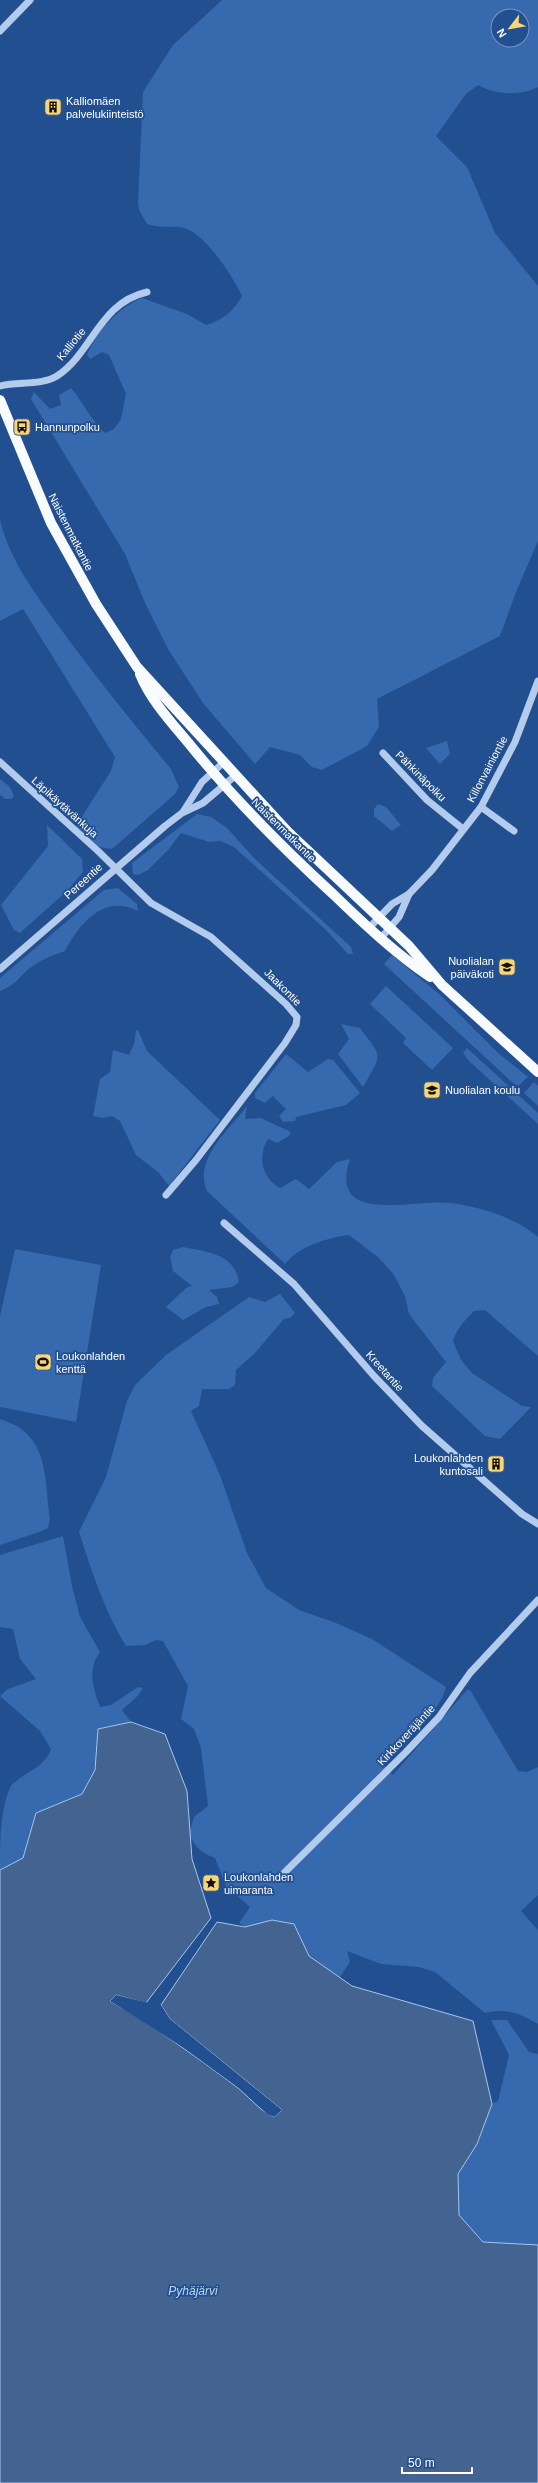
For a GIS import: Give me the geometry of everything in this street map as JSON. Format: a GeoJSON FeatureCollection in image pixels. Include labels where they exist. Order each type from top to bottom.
{"type":"FeatureCollection","features":[{"type":"Feature","properties":{"kind":"main road","name":"Naistenmatkantie"},"geometry":{"type":"LineString","coordinates":[[0,400],[51,523],[96,604],[137,667],[147,689],[213,773],[299,862],[369,928],[411,964],[442,985]]}},
{"type":"Feature","properties":{"kind":"main road","name":"Naistenmatkantie"},"geometry":{"type":"LineString","coordinates":[[137,667],[288,832],[390,928],[442,985],[520,1058],[538,1078]]}},
{"type":"Feature","properties":{"kind":"main road","name":"Naistenmatkantie"},"geometry":{"type":"LineString","coordinates":[[520,1058],[538,1072]]}},
{"type":"Feature","properties":{"kind":"street"},"geometry":{"type":"LineString","coordinates":[[0,31],[30,0]]}},
{"type":"Feature","properties":{"kind":"street","name":"Kalliotie"},"geometry":{"type":"LineString","coordinates":[[0,386],[13,382],[39,382],[56,376],[73,361],[119,304],[147,292]]}},
{"type":"Feature","properties":{"kind":"street","name":"Killonvainiontie"},"geometry":{"type":"LineString","coordinates":[[369,928],[392,904],[409,894],[439,862],[480,807],[515,742],[538,681]]}},
{"type":"Feature","properties":{"kind":"street","name":"Pähkinäpolku"},"geometry":{"type":"LineString","coordinates":[[383,753],[427,800],[463,829]]}},
{"type":"Feature","properties":{"kind":"street","name":"Läpikäytävänkuja"},"geometry":{"type":"LineString","coordinates":[[0,762],[115,868]]}},
{"type":"Feature","properties":{"kind":"street","name":"Pereentie"},"geometry":{"type":"LineString","coordinates":[[182,813],[202,782],[224,762]]}},
{"type":"Feature","properties":{"kind":"street","name":"Pereentie"},"geometry":{"type":"LineString","coordinates":[[0,969],[115,868],[182,813],[203,803],[236,775]]}},
{"type":"Feature","properties":{"kind":"street"},"geometry":{"type":"LineString","coordinates":[[480,807],[514,831]]}},
{"type":"Feature","properties":{"kind":"street","name":"Jaakontie"},"geometry":{"type":"LineString","coordinates":[[115,868],[157,908],[193,924],[229,951],[286,1004],[298,1021],[285,1043],[196,1160],[166,1195]]}},
{"type":"Feature","properties":{"kind":"street","name":"Killonvainiontie"},"geometry":{"type":"LineString","coordinates":[[381,938],[404,908],[409,894]]}},
{"type":"Feature","properties":{"kind":"street","name":"Kreetantie"},"geometry":{"type":"LineString","coordinates":[[224,1223],[294,1284],[374,1376],[422,1426],[522,1514],[538,1524]]}},
{"type":"Feature","properties":{"kind":"street","name":"Kirkkoveräjäntie"},"geometry":{"type":"LineString","coordinates":[[280,1877],[439,1717],[470,1673],[538,1600]]}},
{"type":"Feature","properties":{"kind":"shaded area"},"geometry":{"type":"Polygon","coordinates":[[[222,0],[538,0],[538,87],[524,92],[508,93],[492,91],[478,85],[466,94],[436,136],[467,167],[495,233],[538,286],[538,541],[516,592],[500,636],[377,699],[379,727],[367,746],[322,770],[312,767],[300,755],[270,747],[255,764],[203,703],[168,649],[146,605],[125,554],[31,399],[34,392],[50,409],[61,405],[59,395],[71,388],[105,433],[114,429],[121,419],[126,394],[109,355],[102,352],[90,359],[87,355],[96,337],[109,321],[133,302],[142,298],[187,314],[206,325],[218,321],[227,315],[235,307],[242,296],[218,257],[201,238],[184,228],[147,224],[139,210],[138,203],[143,92],[173,45],[222,0]]]}},
{"type":"Feature","properties":{"kind":"shaded area"},"geometry":{"type":"Polygon","coordinates":[[[0,520],[10,549],[24,576],[87,664],[171,769],[179,787],[175,794],[112,849],[99,847],[76,826],[111,771],[115,757],[23,609],[0,621],[0,520]]]}},
{"type":"Feature","properties":{"kind":"shaded area"},"geometry":{"type":"Polygon","coordinates":[[[447,741],[450,754],[440,764],[426,748],[447,741]]]}},
{"type":"Feature","properties":{"kind":"shaded area"},"geometry":{"type":"Polygon","coordinates":[[[0,779],[10,787],[14,796],[11,799],[5,799],[0,795],[0,779]]]}},
{"type":"Feature","properties":{"kind":"shaded area"},"geometry":{"type":"Polygon","coordinates":[[[378,804],[386,807],[401,825],[392,831],[374,816],[374,809],[378,804]]]}},
{"type":"Feature","properties":{"kind":"shaded area"},"geometry":{"type":"Polygon","coordinates":[[[197,814],[211,817],[227,828],[254,858],[351,947],[353,954],[348,954],[326,930],[234,847],[220,841],[209,842],[181,833],[168,850],[148,870],[138,875],[133,874],[132,863],[197,814]]]}},
{"type":"Feature","properties":{"kind":"shaded area"},"geometry":{"type":"Polygon","coordinates":[[[47,825],[82,859],[83,872],[67,891],[20,933],[14,930],[1,905],[48,846],[47,825]]]}},
{"type":"Feature","properties":{"kind":"shaded area"},"geometry":{"type":"Polygon","coordinates":[[[118,888],[137,904],[138,911],[126,906],[114,906],[94,914],[85,922],[65,951],[38,963],[30,968],[13,984],[0,991],[0,978],[104,890],[118,888]]]}},
{"type":"Feature","properties":{"kind":"shaded area"},"geometry":{"type":"Polygon","coordinates":[[[392,955],[439,994],[497,1052],[528,1077],[518,1086],[513,1083],[384,964],[392,955]]]}},
{"type":"Feature","properties":{"kind":"shaded area"},"geometry":{"type":"Polygon","coordinates":[[[386,986],[453,1048],[432,1070],[403,1043],[406,1038],[370,1004],[386,986]]]}},
{"type":"Feature","properties":{"kind":"shaded area"},"geometry":{"type":"Polygon","coordinates":[[[341,1024],[360,1028],[373,1045],[378,1056],[377,1061],[363,1087],[338,1054],[349,1039],[341,1024]]]}},
{"type":"Feature","properties":{"kind":"shaded area"},"geometry":{"type":"Polygon","coordinates":[[[138,1030],[147,1051],[220,1120],[169,1186],[158,1172],[136,1155],[120,1121],[112,1116],[103,1118],[93,1116],[100,1079],[110,1072],[113,1050],[129,1055],[134,1044],[136,1031],[138,1030]]]}},
{"type":"Feature","properties":{"kind":"shaded area"},"geometry":{"type":"Polygon","coordinates":[[[467,1048],[538,1113],[538,1124],[469,1061],[463,1053],[467,1048]]]}},
{"type":"Feature","properties":{"kind":"shaded area"},"geometry":{"type":"Polygon","coordinates":[[[286,1054],[308,1072],[328,1059],[333,1060],[360,1093],[346,1105],[296,1117],[295,1121],[283,1122],[279,1116],[286,1109],[273,1096],[265,1103],[255,1098],[255,1093],[286,1054]]]}},
{"type":"Feature","properties":{"kind":"shaded area"},"geometry":{"type":"Polygon","coordinates":[[[534,1082],[538,1086],[538,1106],[524,1093],[534,1082]]]}},
{"type":"Feature","properties":{"kind":"shaded area"},"geometry":{"type":"Polygon","coordinates":[[[247,1106],[245,1119],[261,1118],[291,1132],[289,1136],[277,1143],[268,1139],[263,1153],[262,1160],[265,1173],[274,1184],[280,1188],[296,1179],[309,1189],[337,1162],[350,1159],[346,1180],[351,1194],[363,1201],[379,1205],[436,1202],[474,1207],[497,1214],[519,1224],[538,1237],[538,1356],[485,1310],[474,1311],[459,1329],[453,1341],[461,1360],[472,1373],[522,1406],[531,1407],[500,1439],[485,1436],[432,1386],[433,1378],[446,1362],[409,1314],[405,1296],[394,1275],[379,1258],[349,1235],[332,1238],[314,1244],[298,1252],[285,1264],[207,1191],[204,1179],[205,1168],[209,1156],[223,1135],[247,1106]]]}},
{"type":"Feature","properties":{"kind":"shaded area"},"geometry":{"type":"Polygon","coordinates":[[[183,1247],[210,1253],[225,1260],[232,1265],[239,1282],[232,1287],[209,1290],[217,1297],[219,1304],[206,1307],[183,1320],[166,1307],[186,1288],[192,1286],[173,1271],[170,1257],[173,1250],[183,1247]]]}},
{"type":"Feature","properties":{"kind":"shaded area","name":"Loukonlahden kenttä"},"geometry":{"type":"Polygon","coordinates":[[[15,1249],[101,1265],[76,1422],[0,1407],[0,1316],[15,1249]]]}},
{"type":"Feature","properties":{"kind":"shaded area"},"geometry":{"type":"Polygon","coordinates":[[[280,1294],[295,1313],[290,1318],[284,1319],[254,1354],[236,1370],[235,1385],[229,1389],[202,1389],[199,1406],[191,1411],[220,1475],[247,1553],[266,1588],[299,1610],[336,1623],[372,1639],[446,1687],[442,1697],[428,1718],[400,1748],[382,1763],[393,1775],[467,1690],[470,1690],[518,1771],[527,1772],[538,1767],[538,1895],[521,1911],[538,1930],[538,2024],[513,2012],[500,2011],[485,2013],[435,1972],[419,1967],[381,1964],[347,1951],[350,1962],[340,1977],[309,1956],[294,1924],[272,1920],[246,1927],[239,1923],[250,1907],[226,1886],[215,1858],[199,1849],[189,1834],[194,1817],[208,1806],[201,1748],[194,1729],[181,1719],[188,1686],[163,1641],[156,1640],[145,1645],[126,1646],[111,1619],[94,1576],[79,1532],[106,1477],[127,1401],[135,1385],[166,1355],[249,1297],[265,1302],[280,1294]]]}},
{"type":"Feature","properties":{"kind":"shaded area"},"geometry":{"type":"Polygon","coordinates":[[[0,1419],[20,1428],[29,1436],[36,1446],[44,1469],[50,1519],[48,1528],[0,1545],[0,1419]]]}},
{"type":"Feature","properties":{"kind":"shaded area"},"geometry":{"type":"Polygon","coordinates":[[[63,1536],[72,1586],[80,1617],[100,1652],[92,1672],[92,1679],[100,1707],[111,1705],[138,1687],[143,1688],[136,1698],[122,1710],[131,1722],[98,1729],[95,1770],[82,1794],[36,1813],[23,1858],[0,1870],[1,1826],[7,1795],[11,1786],[38,1766],[48,1756],[51,1749],[40,1731],[0,1696],[8,1689],[36,1679],[20,1659],[13,1629],[0,1627],[0,1555],[63,1536]]]}},
{"type":"Feature","properties":{"kind":"shaded area"},"geometry":{"type":"Polygon","coordinates":[[[491,2020],[507,2020],[529,2052],[538,2054],[538,2245],[483,2242],[459,2215],[458,2174],[477,2144],[492,2104],[498,2101],[509,2055],[491,2020]]]}},
{"type":"Feature","properties":{"kind":"water","name":"Pyhäjärvi"},"geometry":{"type":"Polygon","coordinates":[[[131,1722],[165,1734],[187,1791],[192,1859],[211,1918],[146,2003],[116,1995],[110,2001],[142,2020],[189,2052],[239,2089],[263,2111],[274,2117],[282,2110],[170,2019],[161,2005],[217,1922],[245,1927],[272,1920],[294,1924],[309,1956],[352,1986],[473,2021],[492,2104],[477,2144],[458,2174],[459,2215],[483,2242],[538,2245],[538,2483],[0,2483],[0,1870],[23,1858],[36,1813],[82,1794],[95,1770],[98,1729],[131,1722]]]}},
{"type":"Feature","properties":{"kind":"pier"},"geometry":{"type":"Polygon","coordinates":[[[116,1995],[149,2003],[146,2005],[116,1997],[113,2001],[185,2046],[248,2093],[268,2112],[274,2115],[279,2110],[169,2021],[159,2005],[161,2005],[170,2019],[282,2110],[274,2117],[267,2114],[247,2094],[184,2048],[110,2001],[116,1995]]]}},
{"type":"Feature","properties":{"kind":"place","name":"Kalliomäen palvelukiinteistö"},"geometry":{"type":"Point","coordinates":[53,107]}},
{"type":"Feature","properties":{"kind":"place","name":"Hannunpolku"},"geometry":{"type":"Point","coordinates":[22,427]}},
{"type":"Feature","properties":{"kind":"place","name":"Nuolialan päiväkoti"},"geometry":{"type":"Point","coordinates":[507,967]}},
{"type":"Feature","properties":{"kind":"place","name":"Nuolialan koulu"},"geometry":{"type":"Point","coordinates":[432,1090]}},
{"type":"Feature","properties":{"kind":"place","name":"Loukonlahden kenttä"},"geometry":{"type":"Point","coordinates":[43,1362]}},
{"type":"Feature","properties":{"kind":"place","name":"Loukonlahden kuntosali"},"geometry":{"type":"Point","coordinates":[496,1464]}},
{"type":"Feature","properties":{"kind":"place","name":"Loukonlahden uimaranta"},"geometry":{"type":"Point","coordinates":[211,1883]}}]}
